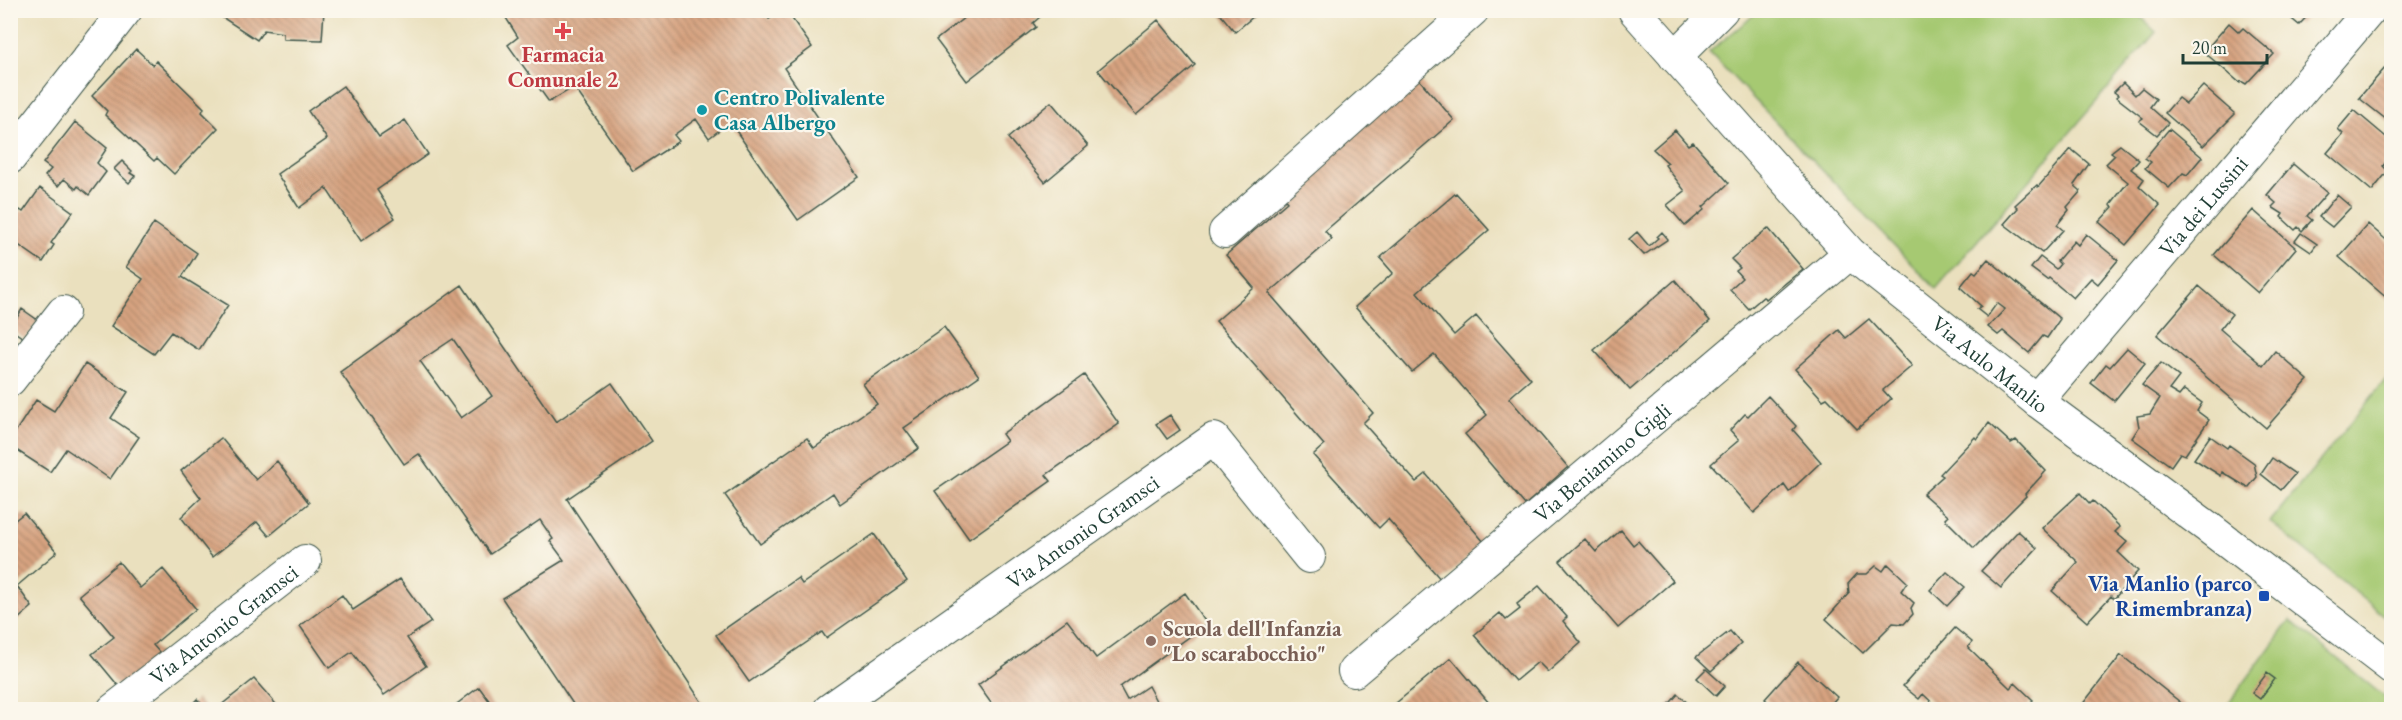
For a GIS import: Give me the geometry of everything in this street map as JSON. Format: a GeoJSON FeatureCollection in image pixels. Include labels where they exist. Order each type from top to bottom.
{"type":"FeatureCollection","features":[{"type":"Feature","properties":{"kind":"street"},"geometry":{"type":"LineString","coordinates":[[10,159],[126,10]]}},
{"type":"Feature","properties":{"kind":"street"},"geometry":{"type":"LineString","coordinates":[[1225,232],[1473,10]]}},
{"type":"Feature","properties":{"kind":"street","name":"Via Aulo Manlio"},"geometry":{"type":"LineString","coordinates":[[1634,10],[1850,253],[2037,402],[2209,528],[2391,668]]}},
{"type":"Feature","properties":{"kind":"street"},"geometry":{"type":"LineString","coordinates":[[1675,57],[1722,10]]}},
{"type":"Feature","properties":{"kind":"street","name":"Via dei Lussini"},"geometry":{"type":"LineString","coordinates":[[2037,402],[2370,10]]}},
{"type":"Feature","properties":{"kind":"street","name":"Via Beniamino Gigli"},"geometry":{"type":"LineString","coordinates":[[1354,672],[1850,253]]}},
{"type":"Feature","properties":{"kind":"street"},"geometry":{"type":"LineString","coordinates":[[10,380],[63,312]]}},
{"type":"Feature","properties":{"kind":"street","name":"Via Antonio Gramsci"},"geometry":{"type":"LineString","coordinates":[[829,710],[1214,439],[1309,557]]}},
{"type":"Feature","properties":{"kind":"street","name":"Via Antonio Gramsci"},"geometry":{"type":"LineString","coordinates":[[113,710],[305,561]]}},
{"type":"Feature","properties":{"kind":"green space"},"geometry":{"type":"Polygon","coordinates":[[[1760,10],[2134,11],[2156,32],[1936,289],[1709,52],[1760,10]]]}},
{"type":"Feature","properties":{"kind":"green space"},"geometry":{"type":"Polygon","coordinates":[[[2391,373],[2391,621],[2270,522],[2391,373]]]}},
{"type":"Feature","properties":{"kind":"green space"},"geometry":{"type":"Polygon","coordinates":[[[2290,620],[2392,703],[2391,710],[2224,710],[2290,620]]]}},
{"type":"Feature","properties":{"kind":"building"},"geometry":{"type":"Polygon","coordinates":[[[211,10],[324,10],[322,40],[283,39],[283,33],[264,30],[257,40],[211,10]]]}},
{"type":"Feature","properties":{"kind":"building","name":"Centro Polivalente Casa Albergo"},"geometry":{"type":"Polygon","coordinates":[[[501,10],[762,10],[769,19],[786,10],[812,47],[784,68],[859,177],[798,220],[730,122],[709,138],[696,119],[674,135],[679,141],[633,171],[574,87],[549,102],[508,45],[518,37],[501,10]]]}},
{"type":"Feature","properties":{"kind":"building"},"geometry":{"type":"Polygon","coordinates":[[[974,10],[1048,10],[1033,23],[1036,27],[967,81],[936,40],[974,10]]]}},
{"type":"Feature","properties":{"kind":"building"},"geometry":{"type":"Polygon","coordinates":[[[1217,10],[1261,10],[1235,32],[1217,10]]]}},
{"type":"Feature","properties":{"kind":"building"},"geometry":{"type":"Polygon","coordinates":[[[2281,10],[2313,10],[2299,25],[2281,10]]]}},
{"type":"Feature","properties":{"kind":"building"},"geometry":{"type":"Polygon","coordinates":[[[1158,20],[1195,65],[1136,115],[1098,70],[1158,20]]]}},
{"type":"Feature","properties":{"kind":"building"},"geometry":{"type":"Polygon","coordinates":[[[2229,23],[2239,32],[2243,28],[2274,54],[2246,84],[2241,81],[2240,83],[2204,52],[2229,23]]]}},
{"type":"Feature","properties":{"kind":"building"},"geometry":{"type":"Polygon","coordinates":[[[136,49],[153,65],[156,61],[204,108],[202,112],[218,128],[174,174],[157,158],[154,161],[105,115],[107,111],[92,96],[136,49]]]}},
{"type":"Feature","properties":{"kind":"building"},"geometry":{"type":"Polygon","coordinates":[[[2392,60],[2392,124],[2359,98],[2392,60]]]}},
{"type":"Feature","properties":{"kind":"building"},"geometry":{"type":"Polygon","coordinates":[[[1417,77],[1454,120],[1325,231],[1332,239],[1269,293],[1373,413],[1363,423],[1416,482],[1426,474],[1484,542],[1442,581],[1388,519],[1379,528],[1313,455],[1324,445],[1216,321],[1254,288],[1226,255],[1287,202],[1280,193],[1417,77]]]}},
{"type":"Feature","properties":{"kind":"building"},"geometry":{"type":"Polygon","coordinates":[[[2123,83],[2135,95],[2142,88],[2156,99],[2150,107],[2168,123],[2157,135],[2139,121],[2143,118],[2116,97],[2118,95],[2114,92],[2123,83]]]}},
{"type":"Feature","properties":{"kind":"building"},"geometry":{"type":"Polygon","coordinates":[[[343,86],[379,137],[405,120],[428,154],[377,190],[395,218],[361,241],[326,188],[299,208],[277,174],[327,139],[308,111],[343,86]]]}},
{"type":"Feature","properties":{"kind":"building"},"geometry":{"type":"Polygon","coordinates":[[[2203,86],[2235,114],[2203,146],[2165,113],[2178,98],[2186,104],[2203,86]]]}},
{"type":"Feature","properties":{"kind":"building"},"geometry":{"type":"Polygon","coordinates":[[[1051,102],[1088,146],[1045,182],[1008,138],[1051,102]]]}},
{"type":"Feature","properties":{"kind":"building"},"geometry":{"type":"Polygon","coordinates":[[[2354,110],[2392,142],[2392,161],[2389,158],[2383,166],[2388,171],[2372,191],[2327,153],[2343,134],[2338,129],[2354,110]]]}},
{"type":"Feature","properties":{"kind":"building"},"geometry":{"type":"Polygon","coordinates":[[[75,122],[107,148],[97,163],[106,172],[89,195],[78,186],[76,189],[64,179],[58,186],[45,176],[51,169],[43,163],[75,122]]]}},
{"type":"Feature","properties":{"kind":"building"},"geometry":{"type":"Polygon","coordinates":[[[2169,129],[2202,157],[2187,175],[2183,173],[2169,188],[2145,168],[2151,162],[2145,158],[2169,129]]]}},
{"type":"Feature","properties":{"kind":"building"},"geometry":{"type":"Polygon","coordinates":[[[1675,130],[1688,145],[1693,142],[1729,183],[1703,207],[1705,209],[1685,226],[1667,205],[1685,191],[1665,165],[1668,163],[1653,149],[1675,130]]]}},
{"type":"Feature","properties":{"kind":"building"},"geometry":{"type":"Polygon","coordinates":[[[2120,145],[2139,160],[2131,169],[2144,179],[2139,186],[2160,205],[2126,245],[2099,222],[2113,207],[2110,205],[2128,182],[2106,164],[2115,155],[2111,152],[2120,145]]]}},
{"type":"Feature","properties":{"kind":"building"},"geometry":{"type":"Polygon","coordinates":[[[2071,149],[2089,164],[2074,185],[2081,191],[2067,207],[2069,210],[2057,225],[2063,230],[2042,253],[2004,224],[2018,208],[2015,205],[2037,185],[2038,187],[2071,149]]]}},
{"type":"Feature","properties":{"kind":"building"},"geometry":{"type":"Polygon","coordinates":[[[122,161],[132,171],[130,173],[135,176],[129,183],[114,169],[122,161]]]}},
{"type":"Feature","properties":{"kind":"building"},"geometry":{"type":"Polygon","coordinates":[[[2293,164],[2327,193],[2307,216],[2312,220],[2302,231],[2298,227],[2295,230],[2281,217],[2283,214],[2272,207],[2276,203],[2267,195],[2293,164]]]}},
{"type":"Feature","properties":{"kind":"building"},"geometry":{"type":"Polygon","coordinates":[[[40,188],[73,212],[51,243],[54,245],[43,262],[10,239],[10,223],[20,210],[23,212],[40,188]]]}},
{"type":"Feature","properties":{"kind":"building"},"geometry":{"type":"Polygon","coordinates":[[[1456,193],[1489,230],[1417,292],[1454,335],[1476,316],[1531,379],[1509,398],[1568,467],[1525,505],[1465,434],[1487,415],[1434,354],[1412,372],[1355,307],[1393,273],[1380,258],[1456,193]]]}},
{"type":"Feature","properties":{"kind":"building"},"geometry":{"type":"Polygon","coordinates":[[[2337,195],[2351,207],[2332,227],[2319,217],[2337,195]]]}},
{"type":"Feature","properties":{"kind":"building"},"geometry":{"type":"Polygon","coordinates":[[[2253,210],[2296,248],[2258,293],[2214,255],[2253,210]]]}},
{"type":"Feature","properties":{"kind":"building"},"geometry":{"type":"Polygon","coordinates":[[[154,223],[197,253],[182,277],[228,305],[199,350],[171,332],[154,354],[111,326],[143,279],[126,267],[154,223]]]}},
{"type":"Feature","properties":{"kind":"building"},"geometry":{"type":"Polygon","coordinates":[[[2368,224],[2392,245],[2392,296],[2389,300],[2339,257],[2368,224]]]}},
{"type":"Feature","properties":{"kind":"building"},"geometry":{"type":"Polygon","coordinates":[[[1768,228],[1803,269],[1766,299],[1763,297],[1749,309],[1730,289],[1742,278],[1736,271],[1740,268],[1731,259],[1768,228]]]}},
{"type":"Feature","properties":{"kind":"building"},"geometry":{"type":"Polygon","coordinates":[[[1637,232],[1649,246],[1662,232],[1668,239],[1644,255],[1629,239],[1637,232]]]}},
{"type":"Feature","properties":{"kind":"building"},"geometry":{"type":"Polygon","coordinates":[[[2301,233],[2317,244],[2311,252],[2295,241],[2301,233]]]}},
{"type":"Feature","properties":{"kind":"building"},"geometry":{"type":"Polygon","coordinates":[[[2086,234],[2118,260],[2098,284],[2091,278],[2073,298],[2049,278],[2047,280],[2031,268],[2040,257],[2056,269],[2060,264],[2057,261],[2074,241],[2078,245],[2086,234]]]}},
{"type":"Feature","properties":{"kind":"building"},"geometry":{"type":"Polygon","coordinates":[[[1988,259],[2060,319],[2047,338],[2043,336],[2029,353],[2003,331],[1998,335],[1988,327],[2005,309],[1997,303],[1987,317],[1977,309],[1981,306],[1960,287],[1973,271],[1976,273],[1988,259]]]}},
{"type":"Feature","properties":{"kind":"building"},"geometry":{"type":"Polygon","coordinates":[[[1675,280],[1710,321],[1630,390],[1594,350],[1675,280]]]}},
{"type":"Feature","properties":{"kind":"building"},"geometry":{"type":"Polygon","coordinates":[[[462,285],[556,422],[612,383],[652,441],[567,499],[707,710],[577,710],[502,598],[564,560],[550,541],[553,539],[540,520],[490,554],[419,454],[404,464],[340,372],[462,285]],[[453,339],[420,361],[461,418],[492,396],[453,339]]]}},
{"type":"Feature","properties":{"kind":"building"},"geometry":{"type":"Polygon","coordinates":[[[2199,286],[2232,314],[2220,329],[2263,366],[2275,351],[2308,380],[2266,428],[2157,335],[2199,286]]]}},
{"type":"Feature","properties":{"kind":"building"},"geometry":{"type":"Polygon","coordinates":[[[22,309],[39,321],[25,339],[10,329],[22,309]]]}},
{"type":"Feature","properties":{"kind":"building"},"geometry":{"type":"Polygon","coordinates":[[[1869,319],[1912,366],[1883,390],[1891,399],[1857,429],[1827,398],[1823,400],[1795,369],[1839,330],[1846,338],[1869,319]]]}},
{"type":"Feature","properties":{"kind":"building"},"geometry":{"type":"Polygon","coordinates":[[[944,327],[979,376],[904,428],[919,448],[840,504],[833,493],[760,544],[725,495],[807,438],[814,448],[877,404],[863,384],[944,327]]]}},
{"type":"Feature","properties":{"kind":"building"},"geometry":{"type":"Polygon","coordinates":[[[2127,348],[2145,363],[2114,401],[2091,383],[2106,364],[2110,367],[2127,348]]]}},
{"type":"Feature","properties":{"kind":"building"},"geometry":{"type":"Polygon","coordinates":[[[2161,363],[2179,377],[2169,390],[2179,396],[2184,390],[2202,403],[2197,411],[2209,420],[2185,455],[2180,453],[2171,466],[2132,438],[2139,427],[2137,416],[2150,414],[2160,398],[2142,385],[2161,363]]]}},
{"type":"Feature","properties":{"kind":"building"},"geometry":{"type":"Polygon","coordinates":[[[85,364],[128,392],[111,418],[139,437],[110,479],[66,449],[50,472],[10,446],[10,440],[36,400],[54,411],[85,364]]]}},
{"type":"Feature","properties":{"kind":"building"},"geometry":{"type":"Polygon","coordinates":[[[1084,375],[1119,424],[1046,475],[1051,481],[969,539],[935,491],[1007,441],[1002,434],[1084,375]]]}},
{"type":"Feature","properties":{"kind":"building"},"geometry":{"type":"Polygon","coordinates":[[[1768,396],[1796,426],[1793,430],[1821,462],[1789,492],[1784,485],[1754,513],[1711,464],[1739,440],[1730,430],[1745,414],[1748,416],[1768,396]]]}},
{"type":"Feature","properties":{"kind":"building"},"geometry":{"type":"Polygon","coordinates":[[[1170,415],[1180,430],[1167,439],[1156,424],[1170,415]]]}},
{"type":"Feature","properties":{"kind":"building"},"geometry":{"type":"Polygon","coordinates":[[[1989,423],[2011,443],[2016,440],[2046,471],[2025,494],[2026,496],[1974,548],[1945,519],[1948,516],[1923,494],[1943,476],[1940,474],[1975,437],[1977,439],[1989,423]]]}},
{"type":"Feature","properties":{"kind":"building"},"geometry":{"type":"Polygon","coordinates":[[[2210,436],[2227,448],[2229,445],[2254,463],[2257,477],[2248,488],[2222,472],[2221,476],[2194,459],[2210,436]]]}},
{"type":"Feature","properties":{"kind":"building"},"geometry":{"type":"Polygon","coordinates":[[[221,438],[256,480],[277,461],[309,503],[269,536],[257,522],[212,557],[181,517],[201,498],[181,471],[221,438]]]}},
{"type":"Feature","properties":{"kind":"building"},"geometry":{"type":"Polygon","coordinates":[[[2272,458],[2295,474],[2281,490],[2261,474],[2272,458]]]}},
{"type":"Feature","properties":{"kind":"building"},"geometry":{"type":"Polygon","coordinates":[[[2080,493],[2090,504],[2093,501],[2120,527],[2115,532],[2127,542],[2118,552],[2138,571],[2114,599],[2111,596],[2087,622],[2052,591],[2078,562],[2042,528],[2080,493]]]}},
{"type":"Feature","properties":{"kind":"building"},"geometry":{"type":"Polygon","coordinates":[[[24,513],[57,552],[17,586],[32,607],[10,626],[10,524],[24,513]]]}},
{"type":"Feature","properties":{"kind":"building"},"geometry":{"type":"Polygon","coordinates":[[[1621,530],[1633,545],[1638,541],[1673,581],[1618,628],[1560,561],[1585,539],[1596,552],[1621,530]]]}},
{"type":"Feature","properties":{"kind":"building"},"geometry":{"type":"Polygon","coordinates":[[[2018,531],[2037,548],[2001,588],[1981,571],[2018,531]]]}},
{"type":"Feature","properties":{"kind":"building"},"geometry":{"type":"Polygon","coordinates":[[[874,534],[907,581],[826,638],[822,632],[749,682],[716,635],[798,578],[802,584],[874,534]]]}},
{"type":"Feature","properties":{"kind":"building"},"geometry":{"type":"Polygon","coordinates":[[[119,562],[140,588],[163,569],[196,609],[153,645],[166,660],[125,694],[92,654],[114,637],[79,595],[119,562]]]}},
{"type":"Feature","properties":{"kind":"building"},"geometry":{"type":"Polygon","coordinates":[[[1888,564],[1907,582],[1901,591],[1914,603],[1911,608],[1913,614],[1904,624],[1893,623],[1863,653],[1826,619],[1849,593],[1848,584],[1857,574],[1867,574],[1876,566],[1883,571],[1888,564]]]}},
{"type":"Feature","properties":{"kind":"building"},"geometry":{"type":"Polygon","coordinates":[[[1947,572],[1965,587],[1947,606],[1930,590],[1947,572]]]}},
{"type":"Feature","properties":{"kind":"building"},"geometry":{"type":"Polygon","coordinates":[[[400,579],[431,622],[407,638],[426,666],[384,695],[352,652],[329,668],[300,626],[342,595],[353,610],[400,579]]]}},
{"type":"Feature","properties":{"kind":"building"},"geometry":{"type":"Polygon","coordinates":[[[1539,586],[1567,617],[1563,621],[1581,643],[1548,672],[1538,662],[1515,681],[1474,635],[1500,613],[1506,620],[1520,609],[1517,604],[1539,586]]]}},
{"type":"Feature","properties":{"kind":"building","name":"Scuola dell'Infanzia \"Lo scarabocchio\""},"geometry":{"type":"Polygon","coordinates":[[[1185,593],[1207,624],[1120,687],[1127,700],[1148,686],[1161,710],[996,710],[978,685],[1067,620],[1096,658],[1185,593]]]}},
{"type":"Feature","properties":{"kind":"building"},"geometry":{"type":"Polygon","coordinates":[[[1955,628],[1972,642],[1968,647],[2010,688],[2015,683],[2033,700],[2024,710],[1940,710],[1923,694],[1919,699],[1903,686],[1955,628]]]}},
{"type":"Feature","properties":{"kind":"building"},"geometry":{"type":"Polygon","coordinates":[[[1730,631],[1741,644],[1711,671],[1696,657],[1730,631]]]}},
{"type":"Feature","properties":{"kind":"building"},"geometry":{"type":"Polygon","coordinates":[[[2121,655],[2190,710],[2078,710],[2121,655]]]}},
{"type":"Feature","properties":{"kind":"building"},"geometry":{"type":"Polygon","coordinates":[[[1451,658],[1489,703],[1481,710],[1402,710],[1396,703],[1451,658]]]}},
{"type":"Feature","properties":{"kind":"building"},"geometry":{"type":"Polygon","coordinates":[[[1798,662],[1837,697],[1826,710],[1776,710],[1765,699],[1798,662]]]}},
{"type":"Feature","properties":{"kind":"building"},"geometry":{"type":"Polygon","coordinates":[[[1706,669],[1725,686],[1716,696],[1697,678],[1706,669]]]}},
{"type":"Feature","properties":{"kind":"building"},"geometry":{"type":"Polygon","coordinates":[[[2267,673],[2275,679],[2260,699],[2252,693],[2267,673]]]}},
{"type":"Feature","properties":{"kind":"building"},"geometry":{"type":"Polygon","coordinates":[[[254,679],[281,710],[215,710],[254,679]]]}},
{"type":"Feature","properties":{"kind":"building"},"geometry":{"type":"Polygon","coordinates":[[[479,687],[496,710],[449,710],[479,687]]]}},
{"type":"Feature","properties":{"kind":"building"},"geometry":{"type":"Polygon","coordinates":[[[1678,694],[1695,710],[1664,710],[1678,694]]]}},
{"type":"Feature","properties":{"kind":"building"},"geometry":{"type":"Polygon","coordinates":[[[197,699],[207,710],[186,710],[197,699]]]}},
{"type":"Feature","properties":{"kind":"place","name":"Farmacia Comunale 2"},"geometry":{"type":"Point","coordinates":[563,31]}},
{"type":"Feature","properties":{"kind":"place","name":"Centro Polivalente Casa Albergo"},"geometry":{"type":"Point","coordinates":[702,110]}},
{"type":"Feature","properties":{"kind":"place","name":"Via Manlio (parco Rimembranza)"},"geometry":{"type":"Point","coordinates":[2264,596]}},
{"type":"Feature","properties":{"kind":"place","name":"Scuola dell'Infanzia \"Lo scarabocchio\""},"geometry":{"type":"Point","coordinates":[1151,641]}}]}
